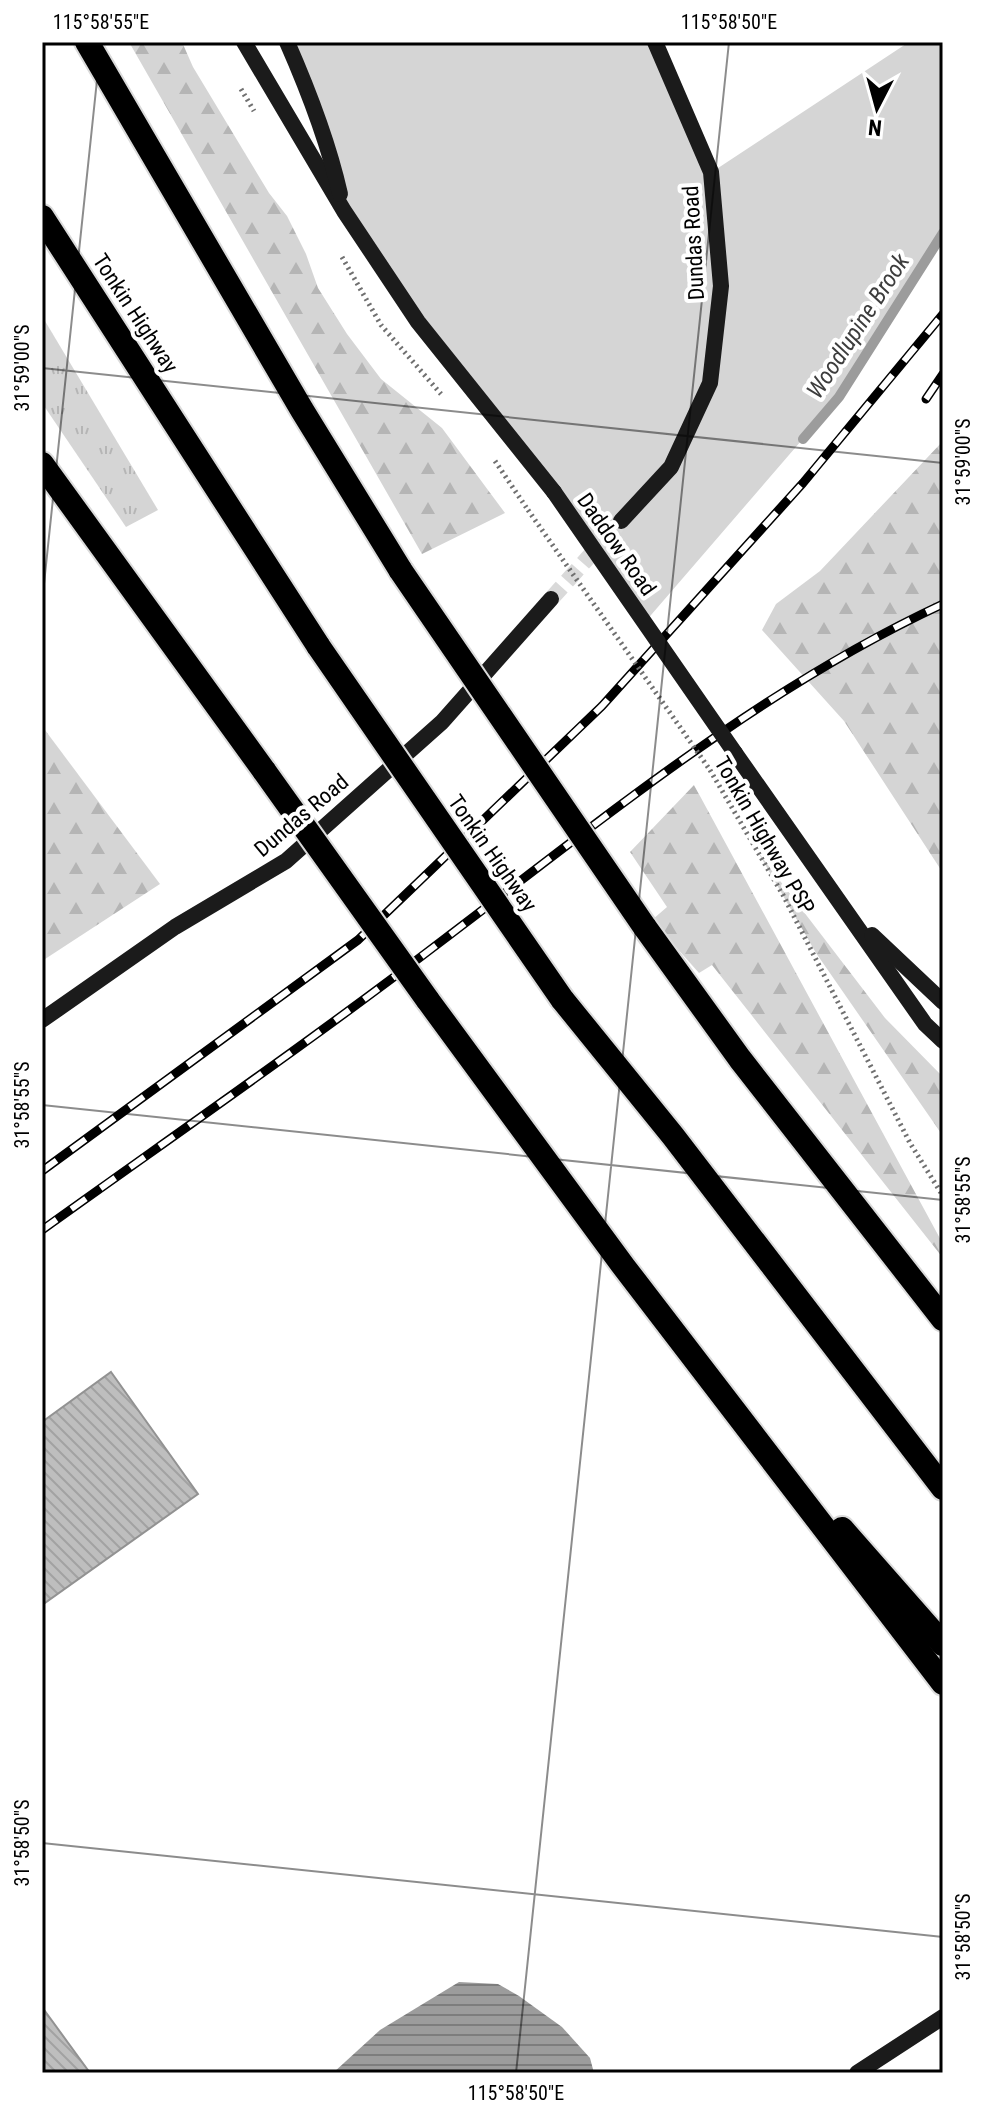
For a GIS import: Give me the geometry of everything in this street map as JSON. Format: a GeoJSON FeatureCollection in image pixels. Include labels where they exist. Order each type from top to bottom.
{"type":"FeatureCollection","features":[{"type":"Feature","properties":{"kind":"highway"},"geometry":{"type":"LineString","coordinates":[[87,42],[302,410],[401,571],[644,926],[740,1059],[943,1319]]}},
{"type":"Feature","properties":{"kind":"highway","name":"Tonkin Highway"},"geometry":{"type":"LineString","coordinates":[[42,217],[319,647],[562,999],[673,1136],[943,1488]]}},
{"type":"Feature","properties":{"kind":"highway"},"geometry":{"type":"LineString","coordinates":[[42,464],[624,1267],[943,1683]]}},
{"type":"Feature","properties":{"kind":"highway"},"geometry":{"type":"LineString","coordinates":[[624,1267],[814,1497],[943,1644]]}},
{"type":"Feature","properties":{"kind":"main road","name":"Daddow Road"},"geometry":{"type":"LineString","coordinates":[[244,42],[344,211],[418,322],[554,492],[925,1024],[943,1041]]}},
{"type":"Feature","properties":{"kind":"main road","name":"Daddow Road"},"geometry":{"type":"LineString","coordinates":[[287,42],[331,156],[344,211]]}},
{"type":"Feature","properties":{"kind":"main road","name":"Dundas Road"},"geometry":{"type":"LineString","coordinates":[[621,521],[671,467],[710,383],[721,286],[711,172],[655,42]]}},
{"type":"Feature","properties":{"kind":"main road","name":"Dundas Road"},"geometry":{"type":"LineString","coordinates":[[42,1020],[175,927],[286,861],[442,722],[551,599]]}},
{"type":"Feature","properties":{"kind":"main road","name":"Daddow Road"},"geometry":{"type":"LineString","coordinates":[[844,909],[943,1002]]}},
{"type":"Feature","properties":{"kind":"main road"},"geometry":{"type":"LineString","coordinates":[[857,2073],[943,2017]]}},
{"type":"Feature","properties":{"kind":"path","name":"Tonkin Highway PSP"},"geometry":{"type":"LineString","coordinates":[[528,510],[710,770],[783,895],[910,1143],[943,1196]]}},
{"type":"Feature","properties":{"kind":"green space"},"geometry":{"type":"Polygon","coordinates":[[[129,42],[182,42],[193,67],[269,193],[287,216],[306,254],[318,288],[347,334],[381,379],[442,428],[505,513],[422,554],[129,42]]]}},
{"type":"Feature","properties":{"kind":"green space"},"geometry":{"type":"Polygon","coordinates":[[[287,42],[655,42],[712,172],[909,42],[943,42],[943,233],[839,397],[645,622],[344,211],[287,42]]]}},
{"type":"Feature","properties":{"kind":"green space"},"geometry":{"type":"Polygon","coordinates":[[[42,316],[158,510],[126,527],[42,403],[42,316]]]}},
{"type":"Feature","properties":{"kind":"green space"},"geometry":{"type":"Polygon","coordinates":[[[943,441],[943,873],[844,721],[762,630],[776,604],[820,571],[943,441]]]}},
{"type":"Feature","properties":{"kind":"green space"},"geometry":{"type":"Polygon","coordinates":[[[42,726],[160,884],[42,961],[42,726]]]}},
{"type":"Feature","properties":{"kind":"green space"},"geometry":{"type":"Polygon","coordinates":[[[694,785],[943,1244],[943,1258],[712,965],[699,973],[652,920],[667,907],[630,852],[694,785]]]}},
{"type":"Feature","properties":{"kind":"green space"},"geometry":{"type":"Polygon","coordinates":[[[758,852],[885,1018],[943,1077],[943,1136],[816,953],[758,852]]]}},
{"type":"Feature","properties":{"kind":"shaded area"},"geometry":{"type":"Polygon","coordinates":[[[459,1982],[498,1984],[519,1996],[562,2027],[590,2058],[594,2073],[333,2073],[380,2030],[459,1982]]]}},
{"type":"Feature","properties":{"kind":"building"},"geometry":{"type":"Polygon","coordinates":[[[111,1372],[198,1494],[42,1605],[42,1422],[111,1372]]]}},
{"type":"Feature","properties":{"kind":"building"},"geometry":{"type":"Polygon","coordinates":[[[42,2007],[90,2073],[42,2073],[42,2007]]]}},
{"type":"Feature","properties":{"kind":"waterway","name":"Woodlupine Brook"},"geometry":{"type":"LineString","coordinates":[[803,439],[839,397],[943,233]]}},
{"type":"Feature","properties":{"kind":"tunnel"},"geometry":{"type":"LineString","coordinates":[[551,599],[621,521]]}},
{"type":"Feature","properties":{"kind":"railway"},"geometry":{"type":"LineString","coordinates":[[42,1171],[358,940],[602,706],[803,483],[943,314]]}},
{"type":"Feature","properties":{"kind":"railway"},"geometry":{"type":"LineString","coordinates":[[926,399],[943,374]]}},
{"type":"Feature","properties":{"kind":"railway"},"geometry":{"type":"LineString","coordinates":[[42,1230],[344,1014],[684,758],[810,675],[943,604]]}}]}
